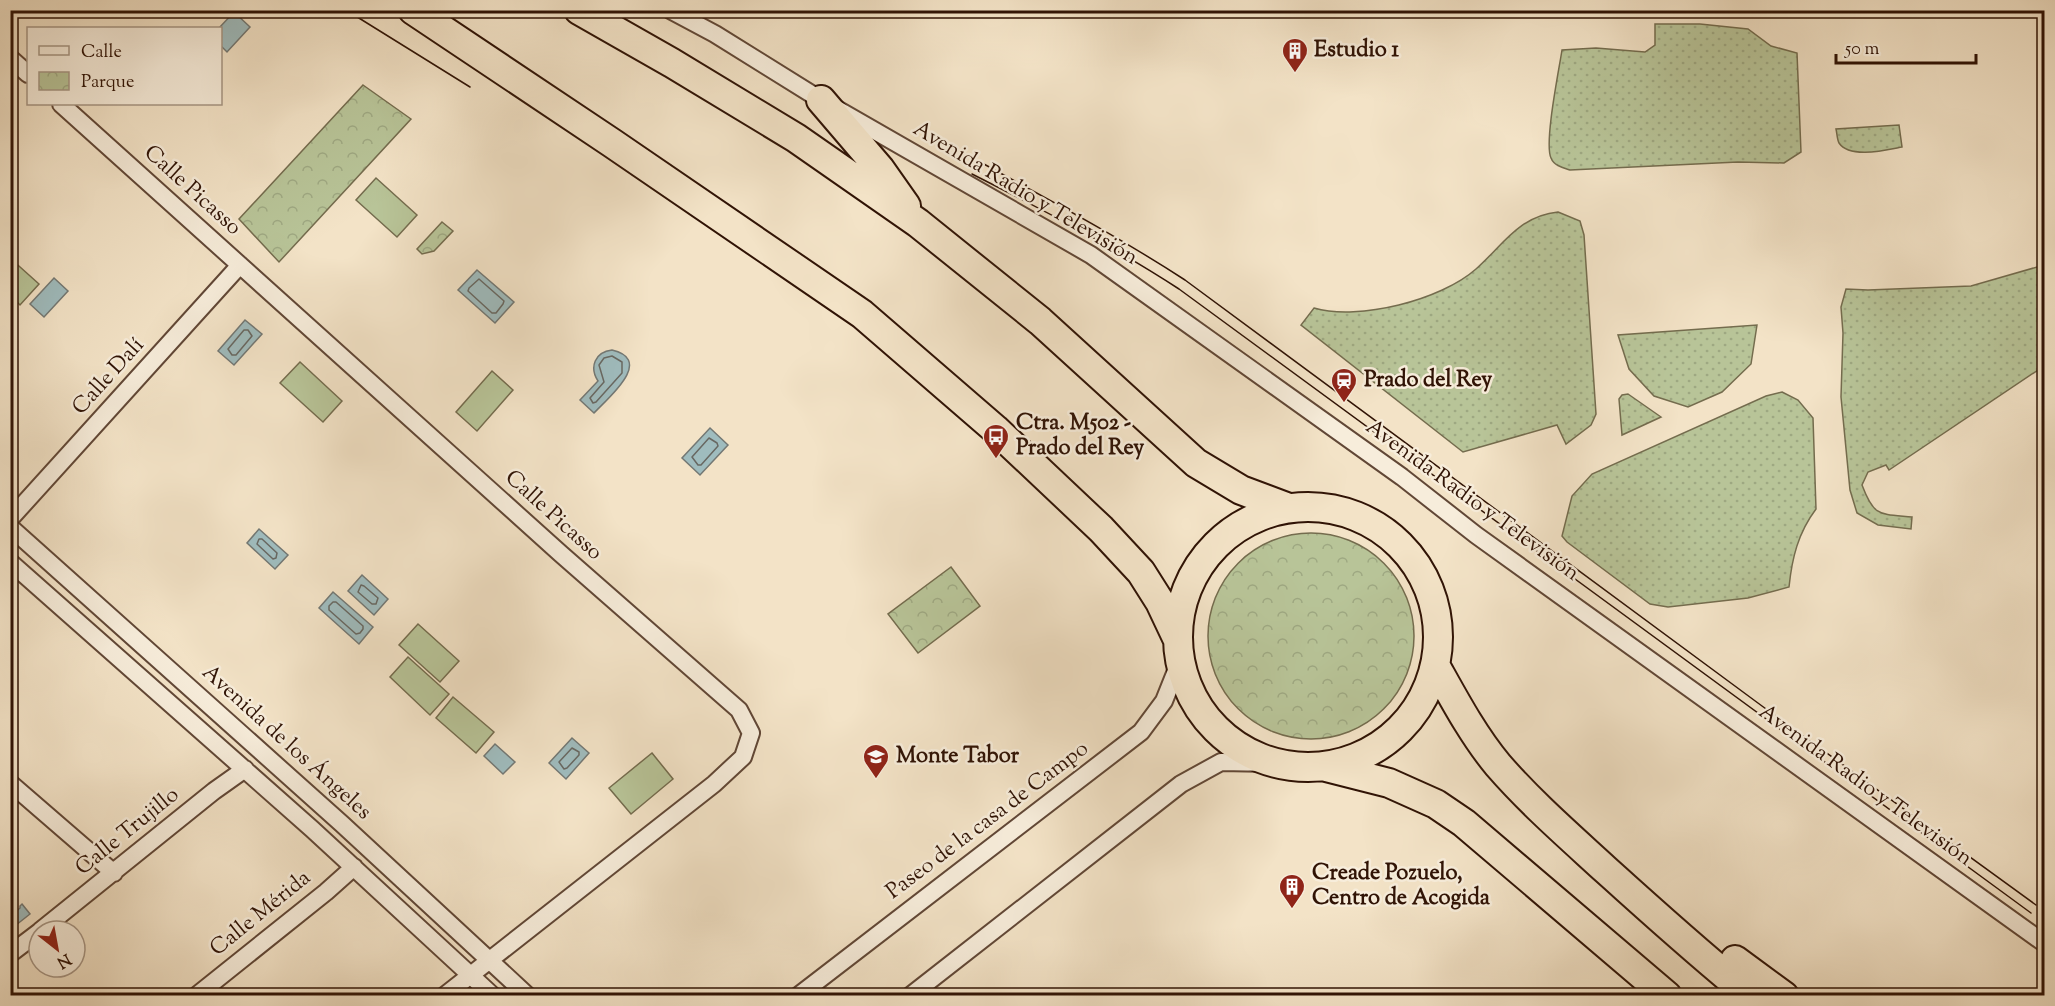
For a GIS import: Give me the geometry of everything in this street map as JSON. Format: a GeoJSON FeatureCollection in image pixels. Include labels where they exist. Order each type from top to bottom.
{"type":"FeatureCollection","features":[{"type":"Feature","properties":{"kind":"highway"},"geometry":{"type":"LineString","coordinates":[[413,10],[862,314],[995,429],[1101,529],[1140,572],[1160,602],[1179,650],[1196,704],[1210,723],[1227,739],[1251,754],[1275,763],[1301,767],[1324,766],[1358,757],[1387,740],[1417,708],[1428,687],[1435,665],[1438,620],[1429,586],[1412,557],[1393,537],[1368,520],[1330,508],[1289,508],[1247,522],[1226,535],[1209,553],[1187,588],[1180,613],[1179,650]]}},
{"type":"Feature","properties":{"kind":"highway"},"geometry":{"type":"LineString","coordinates":[[579,10],[796,138],[918,223],[1040,321],[1196,463],[1241,490],[1289,508]]}},
{"type":"Feature","properties":{"kind":"highway"},"geometry":{"type":"LineString","coordinates":[[821,100],[880,169],[918,223]]}},
{"type":"Feature","properties":{"kind":"highway"},"geometry":{"type":"LineString","coordinates":[[1435,665],[1474,731],[1498,765],[1559,827],[1705,959],[1751,996]]}},
{"type":"Feature","properties":{"kind":"highway"},"geometry":{"type":"LineString","coordinates":[[1324,766],[1389,783],[1436,804],[1464,823],[1667,996]]}},
{"type":"Feature","properties":{"kind":"highway"},"geometry":{"type":"LineString","coordinates":[[1559,827],[1784,996]]}},
{"type":"Feature","properties":{"kind":"highway"},"geometry":{"type":"LineString","coordinates":[[1502,855],[1636,996]]}},
{"type":"Feature","properties":{"kind":"street","name":"Avenida Radio y Televisión"},"geometry":{"type":"LineString","coordinates":[[670,10],[715,34],[821,100],[1091,255],[1280,388],[1402,477],[1476,535],[2044,943]]}},
{"type":"Feature","properties":{"kind":"street"},"geometry":{"type":"LineString","coordinates":[[10,58],[27,73]]}},
{"type":"Feature","properties":{"kind":"street","name":"Calle Picasso"},"geometry":{"type":"LineString","coordinates":[[62,105],[561,554],[739,710],[751,734],[743,757],[714,784],[444,996]]}},
{"type":"Feature","properties":{"kind":"street","name":"Calle Dalí"},"geometry":{"type":"LineString","coordinates":[[10,519],[240,265]]}},
{"type":"Feature","properties":{"kind":"street","name":"Avenida de los Ángeles"},"geometry":{"type":"LineString","coordinates":[[10,527],[491,960],[528,996]]}},
{"type":"Feature","properties":{"kind":"street","name":"Avenida de los Ángeles"},"geometry":{"type":"LineString","coordinates":[[10,562],[245,769],[493,996]]}},
{"type":"Feature","properties":{"kind":"street","name":"Paseo de la casa de Campo"},"geometry":{"type":"LineString","coordinates":[[798,996],[1141,732],[1164,701],[1179,650]]}},
{"type":"Feature","properties":{"kind":"street"},"geometry":{"type":"LineString","coordinates":[[910,996],[1181,784],[1221,762],[1275,763]]}},
{"type":"Feature","properties":{"kind":"street","name":"Calle Trujillo"},"geometry":{"type":"LineString","coordinates":[[55,919],[214,791],[245,769]]}},
{"type":"Feature","properties":{"kind":"street"},"geometry":{"type":"LineString","coordinates":[[10,783],[114,873]]}},
{"type":"Feature","properties":{"kind":"street","name":"Calle Mérida"},"geometry":{"type":"LineString","coordinates":[[196,996],[354,867]]}},
{"type":"Feature","properties":{"kind":"street","name":"Calle Trujillo"},"geometry":{"type":"LineString","coordinates":[[10,954],[27,941]]}},
{"type":"Feature","properties":{"kind":"green space"},"geometry":{"type":"Polygon","coordinates":[[[1655,24],[1700,24],[1748,29],[1771,46],[1797,53],[1801,152],[1784,163],[1738,162],[1570,170],[1554,163],[1549,150],[1549,138],[1562,50],[1596,48],[1645,52],[1655,45],[1655,24]]]}},
{"type":"Feature","properties":{"kind":"green space"},"geometry":{"type":"Polygon","coordinates":[[[363,85],[411,119],[279,262],[239,219],[363,85]]]}},
{"type":"Feature","properties":{"kind":"green space"},"geometry":{"type":"Polygon","coordinates":[[[1899,125],[1902,147],[1869,152],[1851,151],[1844,148],[1837,138],[1836,129],[1899,125]]]}},
{"type":"Feature","properties":{"kind":"green space"},"geometry":{"type":"Polygon","coordinates":[[[376,178],[417,215],[397,237],[356,200],[376,178]]]}},
{"type":"Feature","properties":{"kind":"green space"},"geometry":{"type":"Polygon","coordinates":[[[1558,212],[1580,221],[1584,235],[1596,414],[1591,425],[1566,444],[1557,425],[1463,452],[1301,325],[1314,308],[1353,312],[1376,310],[1399,305],[1442,290],[1476,269],[1522,225],[1544,215],[1558,212]]]}},
{"type":"Feature","properties":{"kind":"green space"},"geometry":{"type":"Polygon","coordinates":[[[442,222],[453,231],[434,251],[422,254],[417,249],[442,222]]]}},
{"type":"Feature","properties":{"kind":"green space"},"geometry":{"type":"Polygon","coordinates":[[[10,258],[39,284],[20,305],[11,296],[10,258]]]}},
{"type":"Feature","properties":{"kind":"green space"},"geometry":{"type":"Polygon","coordinates":[[[2044,265],[2044,366],[1889,470],[1886,465],[1868,472],[1862,485],[1870,503],[1879,512],[1885,514],[1912,517],[1911,529],[1878,525],[1857,513],[1850,490],[1841,397],[1843,333],[1841,307],[1846,289],[1971,286],[2044,265]]]}},
{"type":"Feature","properties":{"kind":"green space"},"geometry":{"type":"Polygon","coordinates":[[[1757,325],[1751,364],[1722,392],[1688,407],[1654,396],[1629,369],[1618,335],[1757,325]]]}},
{"type":"Feature","properties":{"kind":"green space"},"geometry":{"type":"Polygon","coordinates":[[[300,362],[342,401],[323,422],[280,383],[300,362]]]}},
{"type":"Feature","properties":{"kind":"green space"},"geometry":{"type":"Polygon","coordinates":[[[492,371],[513,390],[477,431],[456,412],[492,371]]]}},
{"type":"Feature","properties":{"kind":"green space"},"geometry":{"type":"Polygon","coordinates":[[[1782,392],[1798,400],[1813,418],[1816,509],[1797,546],[1789,587],[1748,598],[1668,607],[1650,604],[1562,536],[1572,496],[1592,474],[1766,396],[1782,392]]]}},
{"type":"Feature","properties":{"kind":"green space"},"geometry":{"type":"Polygon","coordinates":[[[1628,394],[1661,417],[1622,435],[1619,399],[1622,395],[1628,394]]]}},
{"type":"Feature","properties":{"kind":"green space"},"geometry":{"type":"Polygon","coordinates":[[[1301,533],[1321,533],[1351,540],[1377,556],[1391,570],[1407,596],[1414,636],[1407,676],[1391,702],[1377,716],[1351,732],[1321,739],[1301,739],[1271,732],[1245,716],[1231,702],[1215,676],[1208,646],[1208,626],[1215,596],[1231,570],[1245,556],[1271,540],[1301,533]]]}},
{"type":"Feature","properties":{"kind":"green space"},"geometry":{"type":"Polygon","coordinates":[[[951,567],[980,606],[918,653],[888,614],[951,567]]]}},
{"type":"Feature","properties":{"kind":"green space"},"geometry":{"type":"Polygon","coordinates":[[[418,624],[459,661],[440,682],[399,645],[418,624]]]}},
{"type":"Feature","properties":{"kind":"green space"},"geometry":{"type":"Polygon","coordinates":[[[408,657],[449,694],[430,715],[390,677],[408,657]]]}},
{"type":"Feature","properties":{"kind":"green space"},"geometry":{"type":"Polygon","coordinates":[[[453,697],[494,732],[476,753],[436,718],[453,697]]]}},
{"type":"Feature","properties":{"kind":"green space"},"geometry":{"type":"Polygon","coordinates":[[[652,753],[673,779],[631,814],[609,788],[652,753]]]}},
{"type":"Feature","properties":{"kind":"water"},"geometry":{"type":"Polygon","coordinates":[[[234,12],[250,27],[227,52],[222,47],[222,27],[220,27],[234,12]]]}},
{"type":"Feature","properties":{"kind":"water"},"geometry":{"type":"Polygon","coordinates":[[[477,270],[514,302],[495,323],[458,290],[477,270]]]}},
{"type":"Feature","properties":{"kind":"water"},"geometry":{"type":"Polygon","coordinates":[[[54,278],[68,291],[44,317],[30,304],[54,278]]]}},
{"type":"Feature","properties":{"kind":"water"},"geometry":{"type":"Polygon","coordinates":[[[245,320],[262,334],[234,365],[218,351],[245,320]]]}},
{"type":"Feature","properties":{"kind":"water"},"geometry":{"type":"Polygon","coordinates":[[[612,350],[624,355],[629,362],[629,371],[617,390],[594,413],[580,400],[598,381],[594,371],[595,361],[601,354],[612,350]]]}},
{"type":"Feature","properties":{"kind":"water"},"geometry":{"type":"Polygon","coordinates":[[[710,428],[728,445],[700,475],[682,458],[710,428]]]}},
{"type":"Feature","properties":{"kind":"water"},"geometry":{"type":"Polygon","coordinates":[[[259,529],[288,555],[275,569],[247,543],[259,529]]]}},
{"type":"Feature","properties":{"kind":"water"},"geometry":{"type":"Polygon","coordinates":[[[362,575],[388,599],[374,615],[348,591],[362,575]]]}},
{"type":"Feature","properties":{"kind":"water"},"geometry":{"type":"Polygon","coordinates":[[[333,592],[373,627],[359,644],[319,608],[333,592]]]}},
{"type":"Feature","properties":{"kind":"water"},"geometry":{"type":"Polygon","coordinates":[[[572,738],[589,753],[566,779],[549,763],[572,738]]]}},
{"type":"Feature","properties":{"kind":"water"},"geometry":{"type":"Polygon","coordinates":[[[495,744],[515,762],[503,774],[484,756],[495,744]]]}},
{"type":"Feature","properties":{"kind":"water"},"geometry":{"type":"Polygon","coordinates":[[[22,904],[30,914],[11,929],[11,916],[22,904]]]}},
{"type":"Feature","properties":{"kind":"tram line"},"geometry":{"type":"LineString","coordinates":[[346,10],[470,87]]}},
{"type":"Feature","properties":{"kind":"tram line"},"geometry":{"type":"LineString","coordinates":[[982,163],[1110,234],[1185,280],[1762,706],[2036,905]]}},
{"type":"Feature","properties":{"kind":"tram line"},"geometry":{"type":"LineString","coordinates":[[972,174],[1103,243],[1179,289],[2031,913]]}},
{"type":"Feature","properties":{"kind":"place","name":"Estudio 1"},"geometry":{"type":"Point","coordinates":[1295,74]}},
{"type":"Feature","properties":{"kind":"place","name":"Prado del Rey"},"geometry":{"type":"Point","coordinates":[1344,404]}},
{"type":"Feature","properties":{"kind":"place","name":"Ctra. M502 - Prado del Rey"},"geometry":{"type":"Point","coordinates":[996,460]}},
{"type":"Feature","properties":{"kind":"place","name":"Monte Tabor"},"geometry":{"type":"Point","coordinates":[876,780]}},
{"type":"Feature","properties":{"kind":"place","name":"Creade Pozuelo, Centro de Acogida"},"geometry":{"type":"Point","coordinates":[1292,910]}}]}
